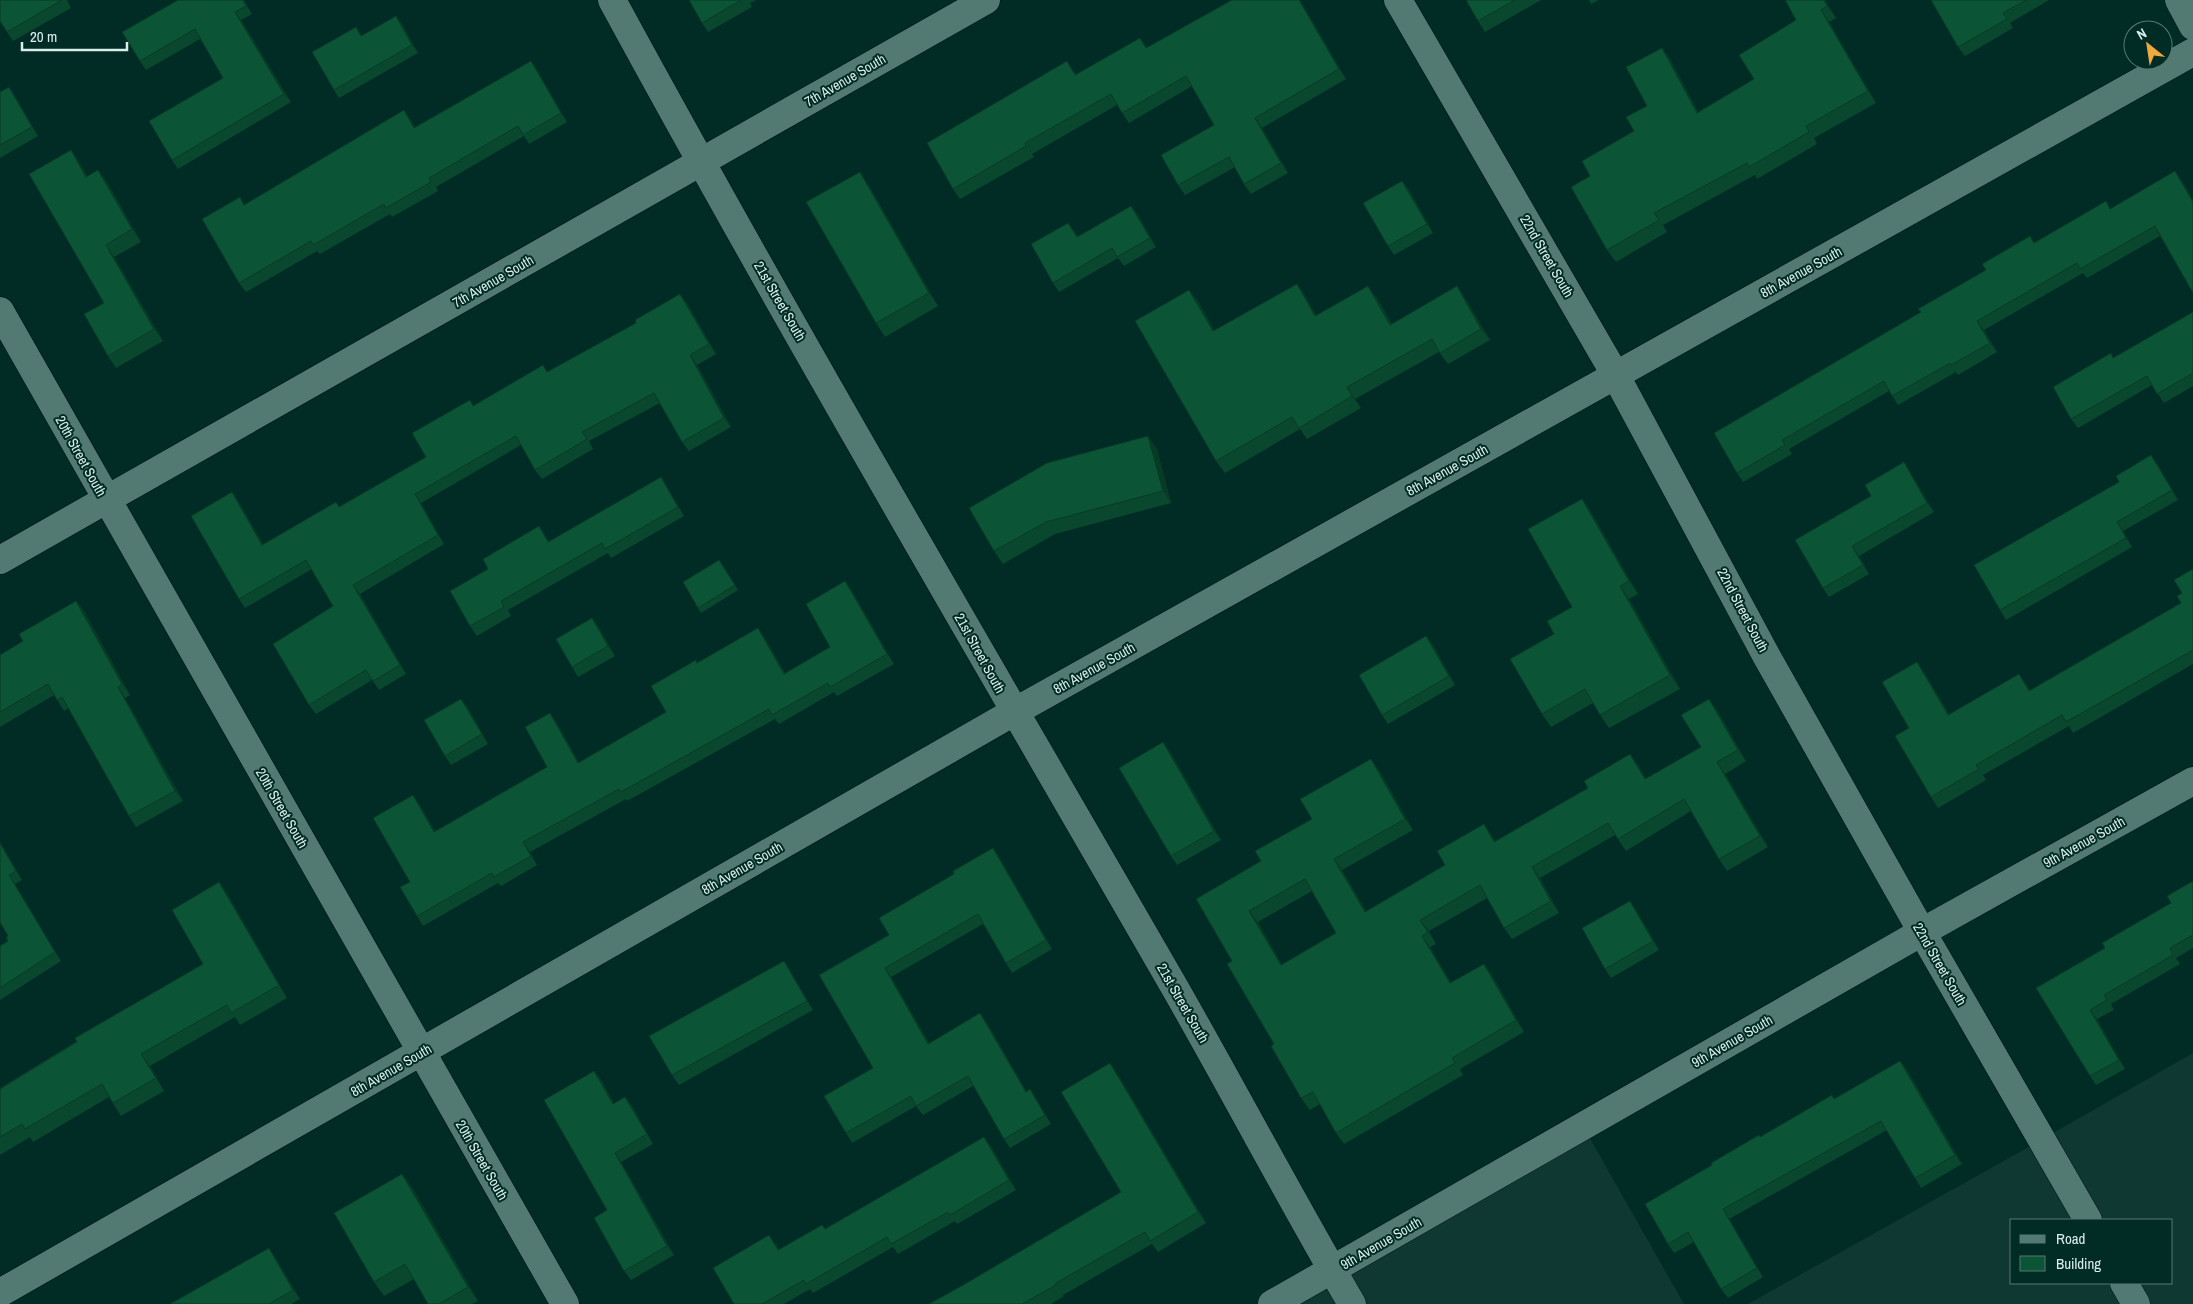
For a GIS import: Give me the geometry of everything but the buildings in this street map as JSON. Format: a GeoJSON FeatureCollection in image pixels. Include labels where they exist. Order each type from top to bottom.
{"type":"FeatureCollection","features":[{"type":"Feature","properties":{"kind":"street","name":"21st Street South"},"geometry":{"type":"LineString","coordinates":[[612,0],[701,163],[1014,712],[1177,992],[1352,1304]]}},
{"type":"Feature","properties":{"kind":"street","name":"7th Avenue South"},"geometry":{"type":"LineString","coordinates":[[0,560],[986,0]]}},
{"type":"Feature","properties":{"kind":"street","name":"22nd Street South"},"geometry":{"type":"LineString","coordinates":[[1398,0],[1616,376],[1767,656],[1922,932],[2087,1219]]}},
{"type":"Feature","properties":{"kind":"street"},"geometry":{"type":"LineString","coordinates":[[2179,0],[2193,26]]}},
{"type":"Feature","properties":{"kind":"street","name":"8th Avenue South"},"geometry":{"type":"LineString","coordinates":[[0,1293],[1014,712],[2193,52]]}},
{"type":"Feature","properties":{"kind":"street","name":"20th Street South"},"geometry":{"type":"LineString","coordinates":[[0,311],[565,1304]]}},
{"type":"Feature","properties":{"kind":"street","name":"9th Avenue South"},"geometry":{"type":"LineString","coordinates":[[1272,1304],[1922,932],[2193,781]]}},
{"type":"Feature","properties":{"kind":"street"},"geometry":{"type":"LineString","coordinates":[[2125,1284],[2136,1304]]}},
{"type":"Feature","properties":{"kind":"shaded area"},"geometry":{"type":"Polygon","coordinates":[[[2193,1053],[2193,1304],[1748,1304],[2041,1140],[2193,1053]]]}},
{"type":"Feature","properties":{"kind":"shaded area"},"geometry":{"type":"Polygon","coordinates":[[[1583,1126],[1684,1304],[1272,1304],[1583,1126]]]}}]}
